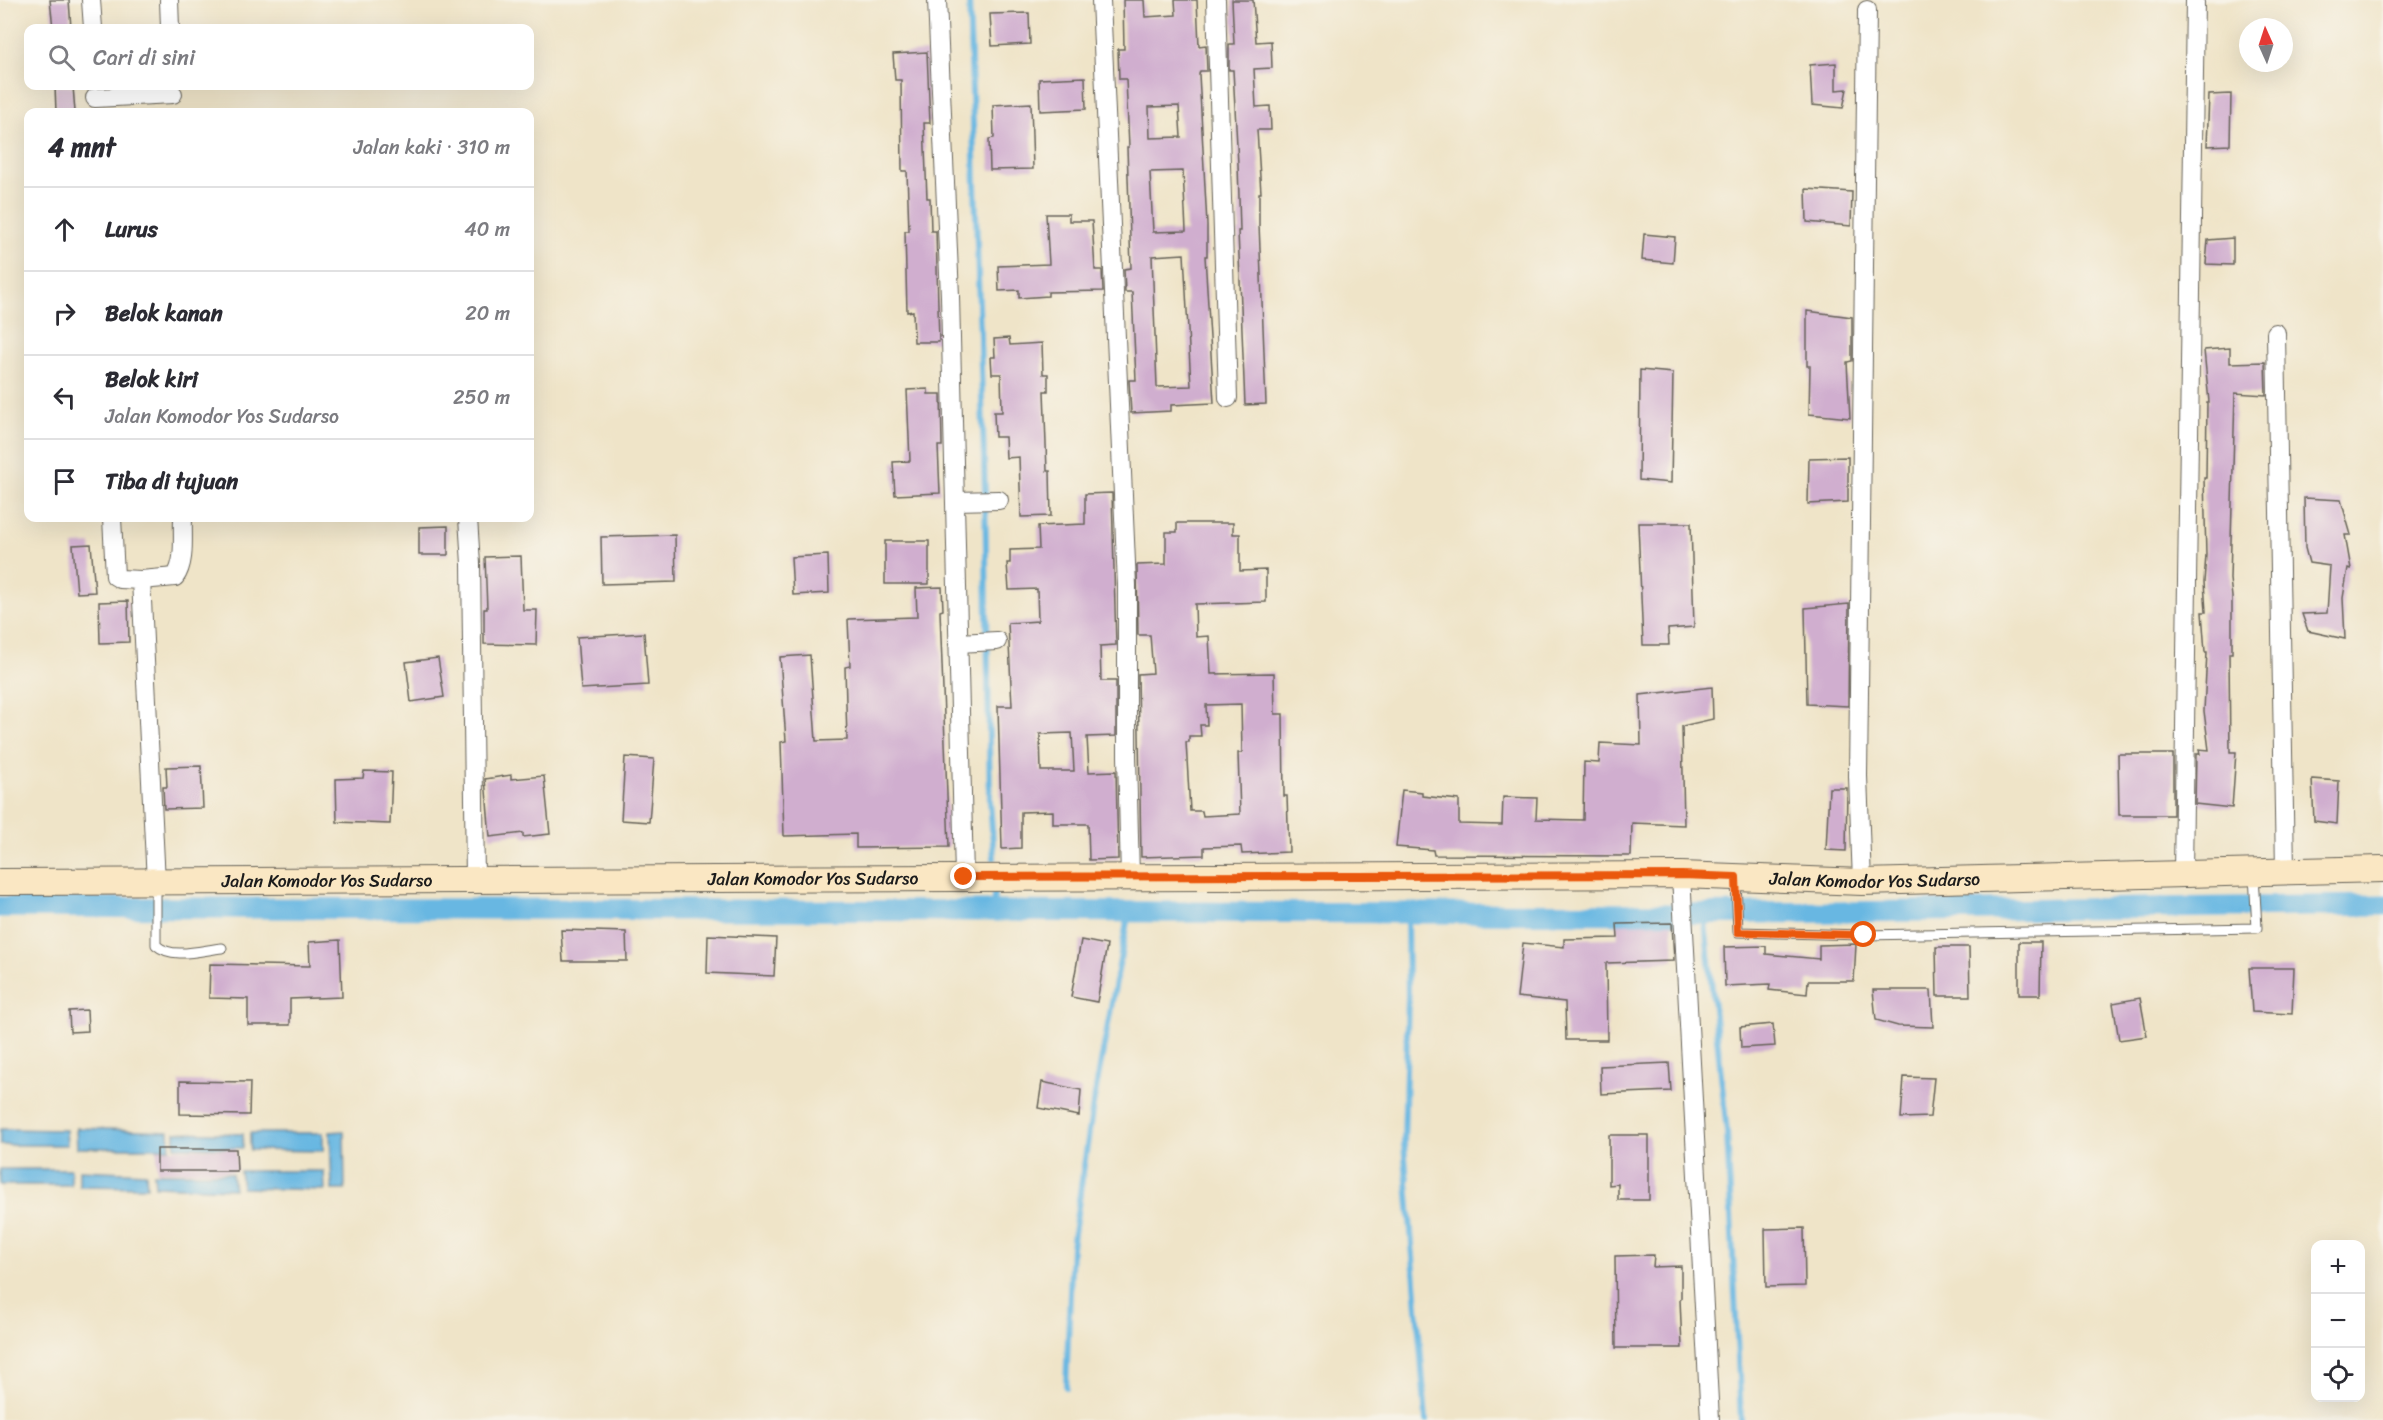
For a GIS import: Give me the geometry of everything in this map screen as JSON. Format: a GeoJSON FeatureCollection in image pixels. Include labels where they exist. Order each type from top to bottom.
{"type":"FeatureCollection","features":[{"type":"Feature","properties":{"kind":"street"},"geometry":{"type":"LineString","coordinates":[[92,0],[93,24]]}},
{"type":"Feature","properties":{"kind":"street"},"geometry":{"type":"LineString","coordinates":[[169,0],[170,24]]}},
{"type":"Feature","properties":{"kind":"street"},"geometry":{"type":"LineString","coordinates":[[937,0],[950,296],[963,500],[966,642],[964,877]]}},
{"type":"Feature","properties":{"kind":"street"},"geometry":{"type":"LineString","coordinates":[[1101,0],[1127,585],[1130,877]]}},
{"type":"Feature","properties":{"kind":"street"},"geometry":{"type":"LineString","coordinates":[[1216,0],[1228,398]]}},
{"type":"Feature","properties":{"kind":"street"},"geometry":{"type":"LineString","coordinates":[[2183,873],[2194,0]]}},
{"type":"Feature","properties":{"kind":"street"},"geometry":{"type":"LineString","coordinates":[[1862,882],[1858,776],[1867,10]]}},
{"type":"Feature","properties":{"kind":"street"},"geometry":{"type":"LineString","coordinates":[[95,99],[173,97]]}},
{"type":"Feature","properties":{"kind":"street"},"geometry":{"type":"LineString","coordinates":[[2276,333],[2285,871]]}},
{"type":"Feature","properties":{"kind":"street"},"geometry":{"type":"LineString","coordinates":[[963,500],[999,500]]}},
{"type":"Feature","properties":{"kind":"street"},"geometry":{"type":"LineString","coordinates":[[112,522],[115,576],[120,579],[141,580],[175,577],[178,573],[181,562],[183,522]]}},
{"type":"Feature","properties":{"kind":"street"},"geometry":{"type":"LineString","coordinates":[[468,522],[471,564],[475,879]]}},
{"type":"Feature","properties":{"kind":"street"},"geometry":{"type":"LineString","coordinates":[[141,580],[157,890]]}},
{"type":"Feature","properties":{"kind":"street"},"geometry":{"type":"LineString","coordinates":[[966,642],[997,641]]}},
{"type":"Feature","properties":{"kind":"street","name":"Jalan Komodor Yos Sudarso"},"geometry":{"type":"LineString","coordinates":[[0,882],[157,890],[475,879],[964,877],[1682,883],[1736,886],[2183,873],[2254,880],[2285,871],[2383,869]]}},
{"type":"Feature","properties":{"kind":"street"},"geometry":{"type":"LineString","coordinates":[[1682,883],[1710,1420]]}},
{"type":"Feature","properties":{"kind":"lane"},"geometry":{"type":"LineString","coordinates":[[1736,886],[1738,932],[1876,935],[2257,928],[2254,880]]}},
{"type":"Feature","properties":{"kind":"lane"},"geometry":{"type":"LineString","coordinates":[[157,890],[156,945],[162,950],[173,953],[222,948]]}},
{"type":"Feature","properties":{"kind":"water"},"geometry":{"type":"Polygon","coordinates":[[[76,1128],[169,1131],[170,1148],[77,1148],[76,1128]]]}},
{"type":"Feature","properties":{"kind":"water"},"geometry":{"type":"Polygon","coordinates":[[[0,1129],[66,1130],[67,1145],[0,1145],[0,1129]]]}},
{"type":"Feature","properties":{"kind":"water"},"geometry":{"type":"Polygon","coordinates":[[[344,1131],[345,1190],[332,1190],[330,1132],[344,1131]]]}},
{"type":"Feature","properties":{"kind":"water"},"geometry":{"type":"Polygon","coordinates":[[[175,1132],[243,1134],[243,1148],[175,1147],[175,1132]]]}},
{"type":"Feature","properties":{"kind":"water"},"geometry":{"type":"Polygon","coordinates":[[[250,1133],[323,1133],[323,1151],[250,1150],[250,1133]]]}},
{"type":"Feature","properties":{"kind":"water"},"geometry":{"type":"Polygon","coordinates":[[[0,1169],[71,1169],[71,1185],[0,1185],[0,1169]]]}},
{"type":"Feature","properties":{"kind":"water"},"geometry":{"type":"Polygon","coordinates":[[[79,1170],[146,1173],[147,1187],[79,1186],[79,1170]]]}},
{"type":"Feature","properties":{"kind":"water"},"geometry":{"type":"Polygon","coordinates":[[[240,1171],[324,1171],[325,1190],[242,1188],[240,1171]]]}},
{"type":"Feature","properties":{"kind":"water"},"geometry":{"type":"Polygon","coordinates":[[[154,1173],[232,1174],[234,1189],[155,1186],[154,1173]]]}},
{"type":"Feature","properties":{"kind":"building"},"geometry":{"type":"Polygon","coordinates":[[[50,0],[69,0],[71,24],[53,24],[50,0]]]}},
{"type":"Feature","properties":{"kind":"building"},"geometry":{"type":"Polygon","coordinates":[[[1123,0],[1144,0],[1145,17],[1176,15],[1175,0],[1197,0],[1199,46],[1206,45],[1207,71],[1200,71],[1199,74],[1207,225],[1207,256],[1205,256],[1214,403],[1171,405],[1171,411],[1131,413],[1129,380],[1136,380],[1132,292],[1125,292],[1124,269],[1131,268],[1127,147],[1129,147],[1126,79],[1119,79],[1118,49],[1124,49],[1123,0]],[[1179,106],[1149,107],[1150,138],[1181,137],[1179,106]],[[1183,171],[1150,172],[1153,232],[1186,231],[1183,171]],[[1184,254],[1152,256],[1157,387],[1191,386],[1184,254]]]}},
{"type":"Feature","properties":{"kind":"building"},"geometry":{"type":"Polygon","coordinates":[[[1232,0],[1253,0],[1256,42],[1271,41],[1272,68],[1254,69],[1256,107],[1270,106],[1271,130],[1257,130],[1261,193],[1259,193],[1259,224],[1266,404],[1245,405],[1238,231],[1240,231],[1238,164],[1233,70],[1229,70],[1229,44],[1234,44],[1232,0]]]}},
{"type":"Feature","properties":{"kind":"building"},"geometry":{"type":"Polygon","coordinates":[[[1029,13],[1030,44],[992,46],[990,14],[1029,13]]]}},
{"type":"Feature","properties":{"kind":"building"},"geometry":{"type":"Polygon","coordinates":[[[927,52],[930,123],[924,123],[927,198],[930,198],[931,231],[936,231],[939,342],[914,342],[913,311],[907,312],[905,231],[909,231],[907,171],[902,171],[901,80],[895,80],[893,54],[927,52]]]}},
{"type":"Feature","properties":{"kind":"building"},"geometry":{"type":"Polygon","coordinates":[[[1836,63],[1836,90],[1847,89],[1843,108],[1812,105],[1810,65],[1836,63]]]}},
{"type":"Feature","properties":{"kind":"building"},"geometry":{"type":"Polygon","coordinates":[[[1085,77],[1086,109],[1040,111],[1039,79],[1085,77]]]}},
{"type":"Feature","properties":{"kind":"building"},"geometry":{"type":"Polygon","coordinates":[[[55,90],[73,90],[75,108],[56,108],[55,90]]]}},
{"type":"Feature","properties":{"kind":"building"},"geometry":{"type":"Polygon","coordinates":[[[2231,94],[2230,145],[2207,146],[2209,95],[2231,94]]]}},
{"type":"Feature","properties":{"kind":"building"},"geometry":{"type":"Polygon","coordinates":[[[1031,103],[1033,169],[990,170],[989,139],[994,138],[993,105],[1031,103]]]}},
{"type":"Feature","properties":{"kind":"building"},"geometry":{"type":"Polygon","coordinates":[[[1806,189],[1852,192],[1851,226],[1807,222],[1806,189]]]}},
{"type":"Feature","properties":{"kind":"building"},"geometry":{"type":"Polygon","coordinates":[[[1046,214],[1069,214],[1069,221],[1092,221],[1095,270],[1102,270],[1103,291],[1048,292],[1048,296],[1019,298],[1019,290],[999,291],[998,266],[1049,264],[1046,214]]]}},
{"type":"Feature","properties":{"kind":"building"},"geometry":{"type":"Polygon","coordinates":[[[1644,234],[1675,237],[1673,263],[1642,260],[1644,234]]]}},
{"type":"Feature","properties":{"kind":"building"},"geometry":{"type":"Polygon","coordinates":[[[2233,238],[2233,265],[2206,264],[2208,240],[2233,238]]]}},
{"type":"Feature","properties":{"kind":"building"},"geometry":{"type":"Polygon","coordinates":[[[1807,311],[1852,317],[1852,361],[1847,362],[1850,418],[1809,414],[1810,366],[1807,366],[1807,311]]]}},
{"type":"Feature","properties":{"kind":"building"},"geometry":{"type":"Polygon","coordinates":[[[1009,338],[1010,345],[1042,343],[1043,374],[1048,374],[1048,391],[1044,391],[1051,516],[1021,517],[1019,457],[1006,458],[1005,437],[995,437],[994,412],[1002,412],[1001,374],[992,374],[991,357],[995,357],[994,339],[1009,338]]]}},
{"type":"Feature","properties":{"kind":"building"},"geometry":{"type":"Polygon","coordinates":[[[2230,348],[2230,363],[2265,362],[2266,395],[2235,393],[2230,579],[2232,653],[2229,653],[2230,752],[2236,752],[2232,808],[2195,804],[2196,754],[2200,754],[2199,749],[2209,750],[2204,711],[2207,652],[2205,652],[2202,612],[2206,612],[2204,478],[2206,478],[2207,402],[2209,402],[2204,350],[2230,348]]]}},
{"type":"Feature","properties":{"kind":"building"},"geometry":{"type":"Polygon","coordinates":[[[1640,370],[1673,373],[1671,483],[1639,480],[1640,370]]]}},
{"type":"Feature","properties":{"kind":"building"},"geometry":{"type":"Polygon","coordinates":[[[928,389],[928,394],[941,394],[942,446],[938,446],[940,493],[895,495],[893,462],[910,461],[907,390],[928,389]]]}},
{"type":"Feature","properties":{"kind":"building"},"geometry":{"type":"Polygon","coordinates":[[[1848,457],[1848,502],[1808,504],[1809,458],[1848,457]]]}},
{"type":"Feature","properties":{"kind":"building"},"geometry":{"type":"Polygon","coordinates":[[[1112,493],[1116,645],[1100,646],[1101,681],[1116,681],[1116,736],[1087,737],[1089,772],[1116,771],[1118,859],[1089,860],[1088,824],[1053,824],[1053,811],[1021,812],[1021,848],[1002,849],[998,706],[1012,706],[1008,623],[1038,621],[1037,589],[1009,590],[1007,563],[1010,563],[1010,550],[1039,549],[1038,526],[1085,524],[1085,494],[1112,493]],[[1072,733],[1040,734],[1041,771],[1074,771],[1072,733]]]}},
{"type":"Feature","properties":{"kind":"building"},"geometry":{"type":"Polygon","coordinates":[[[2304,498],[2341,500],[2351,535],[2345,535],[2351,569],[2348,568],[2343,598],[2345,639],[2308,631],[2302,614],[2327,613],[2330,566],[2309,563],[2305,548],[2304,498]]]}},
{"type":"Feature","properties":{"kind":"building"},"geometry":{"type":"Polygon","coordinates":[[[1177,523],[1233,523],[1233,534],[1240,534],[1240,571],[1266,570],[1266,602],[1195,604],[1196,637],[1209,636],[1211,674],[1274,673],[1275,714],[1283,714],[1284,796],[1287,796],[1289,852],[1242,854],[1241,846],[1204,847],[1204,855],[1141,857],[1138,674],[1153,673],[1150,635],[1138,635],[1137,565],[1166,564],[1166,532],[1177,532],[1177,523]],[[1241,704],[1206,705],[1207,725],[1200,725],[1201,736],[1189,736],[1189,742],[1186,742],[1190,811],[1202,811],[1203,816],[1240,814],[1238,753],[1242,753],[1241,704]]]}},
{"type":"Feature","properties":{"kind":"building"},"geometry":{"type":"Polygon","coordinates":[[[1638,523],[1691,523],[1694,627],[1668,629],[1669,645],[1643,645],[1638,523]]]}},
{"type":"Feature","properties":{"kind":"building"},"geometry":{"type":"Polygon","coordinates":[[[448,526],[448,555],[419,555],[419,527],[448,526]]]}},
{"type":"Feature","properties":{"kind":"building"},"geometry":{"type":"Polygon","coordinates":[[[675,535],[676,582],[602,584],[601,537],[675,535]]]}},
{"type":"Feature","properties":{"kind":"building"},"geometry":{"type":"Polygon","coordinates":[[[885,541],[929,541],[929,584],[885,584],[885,541]]]}},
{"type":"Feature","properties":{"kind":"building"},"geometry":{"type":"Polygon","coordinates":[[[91,544],[95,592],[77,593],[73,545],[91,544]]]}},
{"type":"Feature","properties":{"kind":"building"},"geometry":{"type":"Polygon","coordinates":[[[828,555],[829,593],[793,595],[791,557],[828,555]]]}},
{"type":"Feature","properties":{"kind":"building"},"geometry":{"type":"Polygon","coordinates":[[[521,556],[523,610],[537,610],[536,645],[484,644],[484,609],[487,609],[485,557],[521,556]]]}},
{"type":"Feature","properties":{"kind":"building"},"geometry":{"type":"Polygon","coordinates":[[[942,587],[943,610],[940,611],[949,847],[856,848],[856,834],[784,836],[781,742],[786,741],[780,657],[810,655],[816,741],[847,740],[845,667],[850,666],[848,619],[917,617],[916,588],[942,587]]]}},
{"type":"Feature","properties":{"kind":"building"},"geometry":{"type":"Polygon","coordinates":[[[128,601],[129,642],[100,643],[99,602],[128,601]]]}},
{"type":"Feature","properties":{"kind":"building"},"geometry":{"type":"Polygon","coordinates":[[[1849,604],[1848,706],[1807,704],[1805,608],[1849,604]]]}},
{"type":"Feature","properties":{"kind":"building"},"geometry":{"type":"Polygon","coordinates":[[[644,633],[648,685],[581,689],[577,637],[644,633]]]}},
{"type":"Feature","properties":{"kind":"building"},"geometry":{"type":"Polygon","coordinates":[[[438,658],[444,697],[411,702],[406,662],[438,658]]]}},
{"type":"Feature","properties":{"kind":"building"},"geometry":{"type":"Polygon","coordinates":[[[1712,687],[1713,719],[1682,726],[1684,825],[1632,823],[1631,856],[1434,855],[1433,850],[1396,847],[1402,790],[1422,792],[1422,796],[1459,800],[1459,824],[1502,825],[1503,797],[1537,798],[1536,819],[1583,820],[1584,762],[1599,763],[1600,743],[1641,745],[1640,695],[1712,687]]]}},
{"type":"Feature","properties":{"kind":"building"},"geometry":{"type":"Polygon","coordinates":[[[2118,754],[2173,754],[2173,815],[2119,815],[2118,754]]]}},
{"type":"Feature","properties":{"kind":"building"},"geometry":{"type":"Polygon","coordinates":[[[625,757],[654,759],[649,822],[621,820],[625,757]]]}},
{"type":"Feature","properties":{"kind":"building"},"geometry":{"type":"Polygon","coordinates":[[[201,766],[203,808],[164,809],[163,787],[167,787],[166,767],[201,766]]]}},
{"type":"Feature","properties":{"kind":"building"},"geometry":{"type":"Polygon","coordinates":[[[364,771],[392,772],[390,824],[337,822],[336,779],[363,778],[364,771]]]}},
{"type":"Feature","properties":{"kind":"building"},"geometry":{"type":"Polygon","coordinates":[[[511,775],[511,779],[544,776],[550,834],[523,837],[523,833],[490,837],[485,779],[511,775]]]}},
{"type":"Feature","properties":{"kind":"building"},"geometry":{"type":"Polygon","coordinates":[[[2312,779],[2339,781],[2337,824],[2314,821],[2312,779]]]}},
{"type":"Feature","properties":{"kind":"building"},"geometry":{"type":"Polygon","coordinates":[[[1829,788],[1847,788],[1846,851],[1826,850],[1829,788]]]}},
{"type":"Feature","properties":{"kind":"building"},"geometry":{"type":"Polygon","coordinates":[[[1672,923],[1674,961],[1606,963],[1607,1040],[1566,1040],[1565,1002],[1517,997],[1523,943],[1564,947],[1564,939],[1618,938],[1617,924],[1672,923]]]}},
{"type":"Feature","properties":{"kind":"building"},"geometry":{"type":"Polygon","coordinates":[[[561,930],[626,932],[627,961],[563,961],[561,930]]]}},
{"type":"Feature","properties":{"kind":"building"},"geometry":{"type":"Polygon","coordinates":[[[708,935],[776,938],[774,976],[707,973],[708,935]]]}},
{"type":"Feature","properties":{"kind":"building"},"geometry":{"type":"Polygon","coordinates":[[[340,940],[342,997],[290,999],[290,1025],[248,1025],[248,999],[209,998],[210,964],[310,966],[309,942],[340,940]]]}},
{"type":"Feature","properties":{"kind":"building"},"geometry":{"type":"Polygon","coordinates":[[[1081,940],[1107,945],[1097,1002],[1071,997],[1081,940]]]}},
{"type":"Feature","properties":{"kind":"building"},"geometry":{"type":"Polygon","coordinates":[[[2019,942],[2041,942],[2040,995],[2019,995],[2019,942]]]}},
{"type":"Feature","properties":{"kind":"building"},"geometry":{"type":"Polygon","coordinates":[[[1856,944],[1854,981],[1808,981],[1807,994],[1769,990],[1770,984],[1725,986],[1724,947],[1766,946],[1766,954],[1819,959],[1819,945],[1856,944]]]}},
{"type":"Feature","properties":{"kind":"building"},"geometry":{"type":"Polygon","coordinates":[[[1936,947],[1969,947],[1970,996],[1937,996],[1936,947]]]}},
{"type":"Feature","properties":{"kind":"building"},"geometry":{"type":"Polygon","coordinates":[[[2249,968],[2294,968],[2292,1014],[2252,1012],[2249,968]]]}},
{"type":"Feature","properties":{"kind":"building"},"geometry":{"type":"Polygon","coordinates":[[[1873,990],[1931,990],[1933,1027],[1898,1026],[1876,1020],[1873,990]]]}},
{"type":"Feature","properties":{"kind":"building"},"geometry":{"type":"Polygon","coordinates":[[[2140,998],[2147,1036],[2119,1040],[2113,1003],[2140,998]]]}},
{"type":"Feature","properties":{"kind":"building"},"geometry":{"type":"Polygon","coordinates":[[[87,1010],[88,1031],[70,1032],[69,1011],[87,1010]]]}},
{"type":"Feature","properties":{"kind":"building"},"geometry":{"type":"Polygon","coordinates":[[[1773,1024],[1775,1046],[1741,1048],[1740,1027],[1773,1024]]]}},
{"type":"Feature","properties":{"kind":"building"},"geometry":{"type":"Polygon","coordinates":[[[1669,1063],[1671,1091],[1601,1094],[1600,1066],[1669,1063]]]}},
{"type":"Feature","properties":{"kind":"building"},"geometry":{"type":"Polygon","coordinates":[[[1904,1077],[1934,1078],[1930,1117],[1901,1118],[1904,1077]]]}},
{"type":"Feature","properties":{"kind":"building"},"geometry":{"type":"Polygon","coordinates":[[[180,1081],[250,1082],[249,1115],[180,1114],[180,1081]]]}},
{"type":"Feature","properties":{"kind":"building"},"geometry":{"type":"Polygon","coordinates":[[[1042,1082],[1081,1090],[1079,1116],[1038,1108],[1042,1082]]]}},
{"type":"Feature","properties":{"kind":"building"},"geometry":{"type":"Polygon","coordinates":[[[1609,1135],[1649,1135],[1649,1200],[1618,1200],[1618,1184],[1609,1185],[1609,1135]]]}},
{"type":"Feature","properties":{"kind":"building"},"geometry":{"type":"Polygon","coordinates":[[[157,1149],[236,1149],[237,1171],[157,1171],[157,1149]]]}},
{"type":"Feature","properties":{"kind":"building"},"geometry":{"type":"Polygon","coordinates":[[[1804,1228],[1805,1286],[1766,1287],[1765,1229],[1804,1228]]]}},
{"type":"Feature","properties":{"kind":"building"},"geometry":{"type":"Polygon","coordinates":[[[1654,1255],[1653,1267],[1681,1266],[1682,1348],[1616,1348],[1615,1256],[1654,1255]]]}},
{"type":"Feature","properties":{"kind":"waterway"},"geometry":{"type":"LineString","coordinates":[[969,0],[985,490],[990,801],[994,858]]}},
{"type":"Feature","properties":{"kind":"waterway"},"geometry":{"type":"LineString","coordinates":[[993,911],[994,895]]}},
{"type":"Feature","properties":{"kind":"waterway"},"geometry":{"type":"LineString","coordinates":[[0,907],[1673,914],[2383,905]]}},
{"type":"Feature","properties":{"kind":"waterway"},"geometry":{"type":"LineString","coordinates":[[1066,1387],[1072,1247],[1093,1105],[1129,911]]}},
{"type":"Feature","properties":{"kind":"waterway"},"geometry":{"type":"LineString","coordinates":[[1407,913],[1408,997],[1404,1144],[1426,1420]]}},
{"type":"Feature","properties":{"kind":"waterway"},"geometry":{"type":"LineString","coordinates":[[1704,913],[1727,1132],[1741,1420]]}},
{"type":"Feature","properties":{"kind":"route"},"geometry":{"type":"LineString","coordinates":[[964,877],[1682,875],[1736,877],[1738,932],[1864,935]]}}]}
